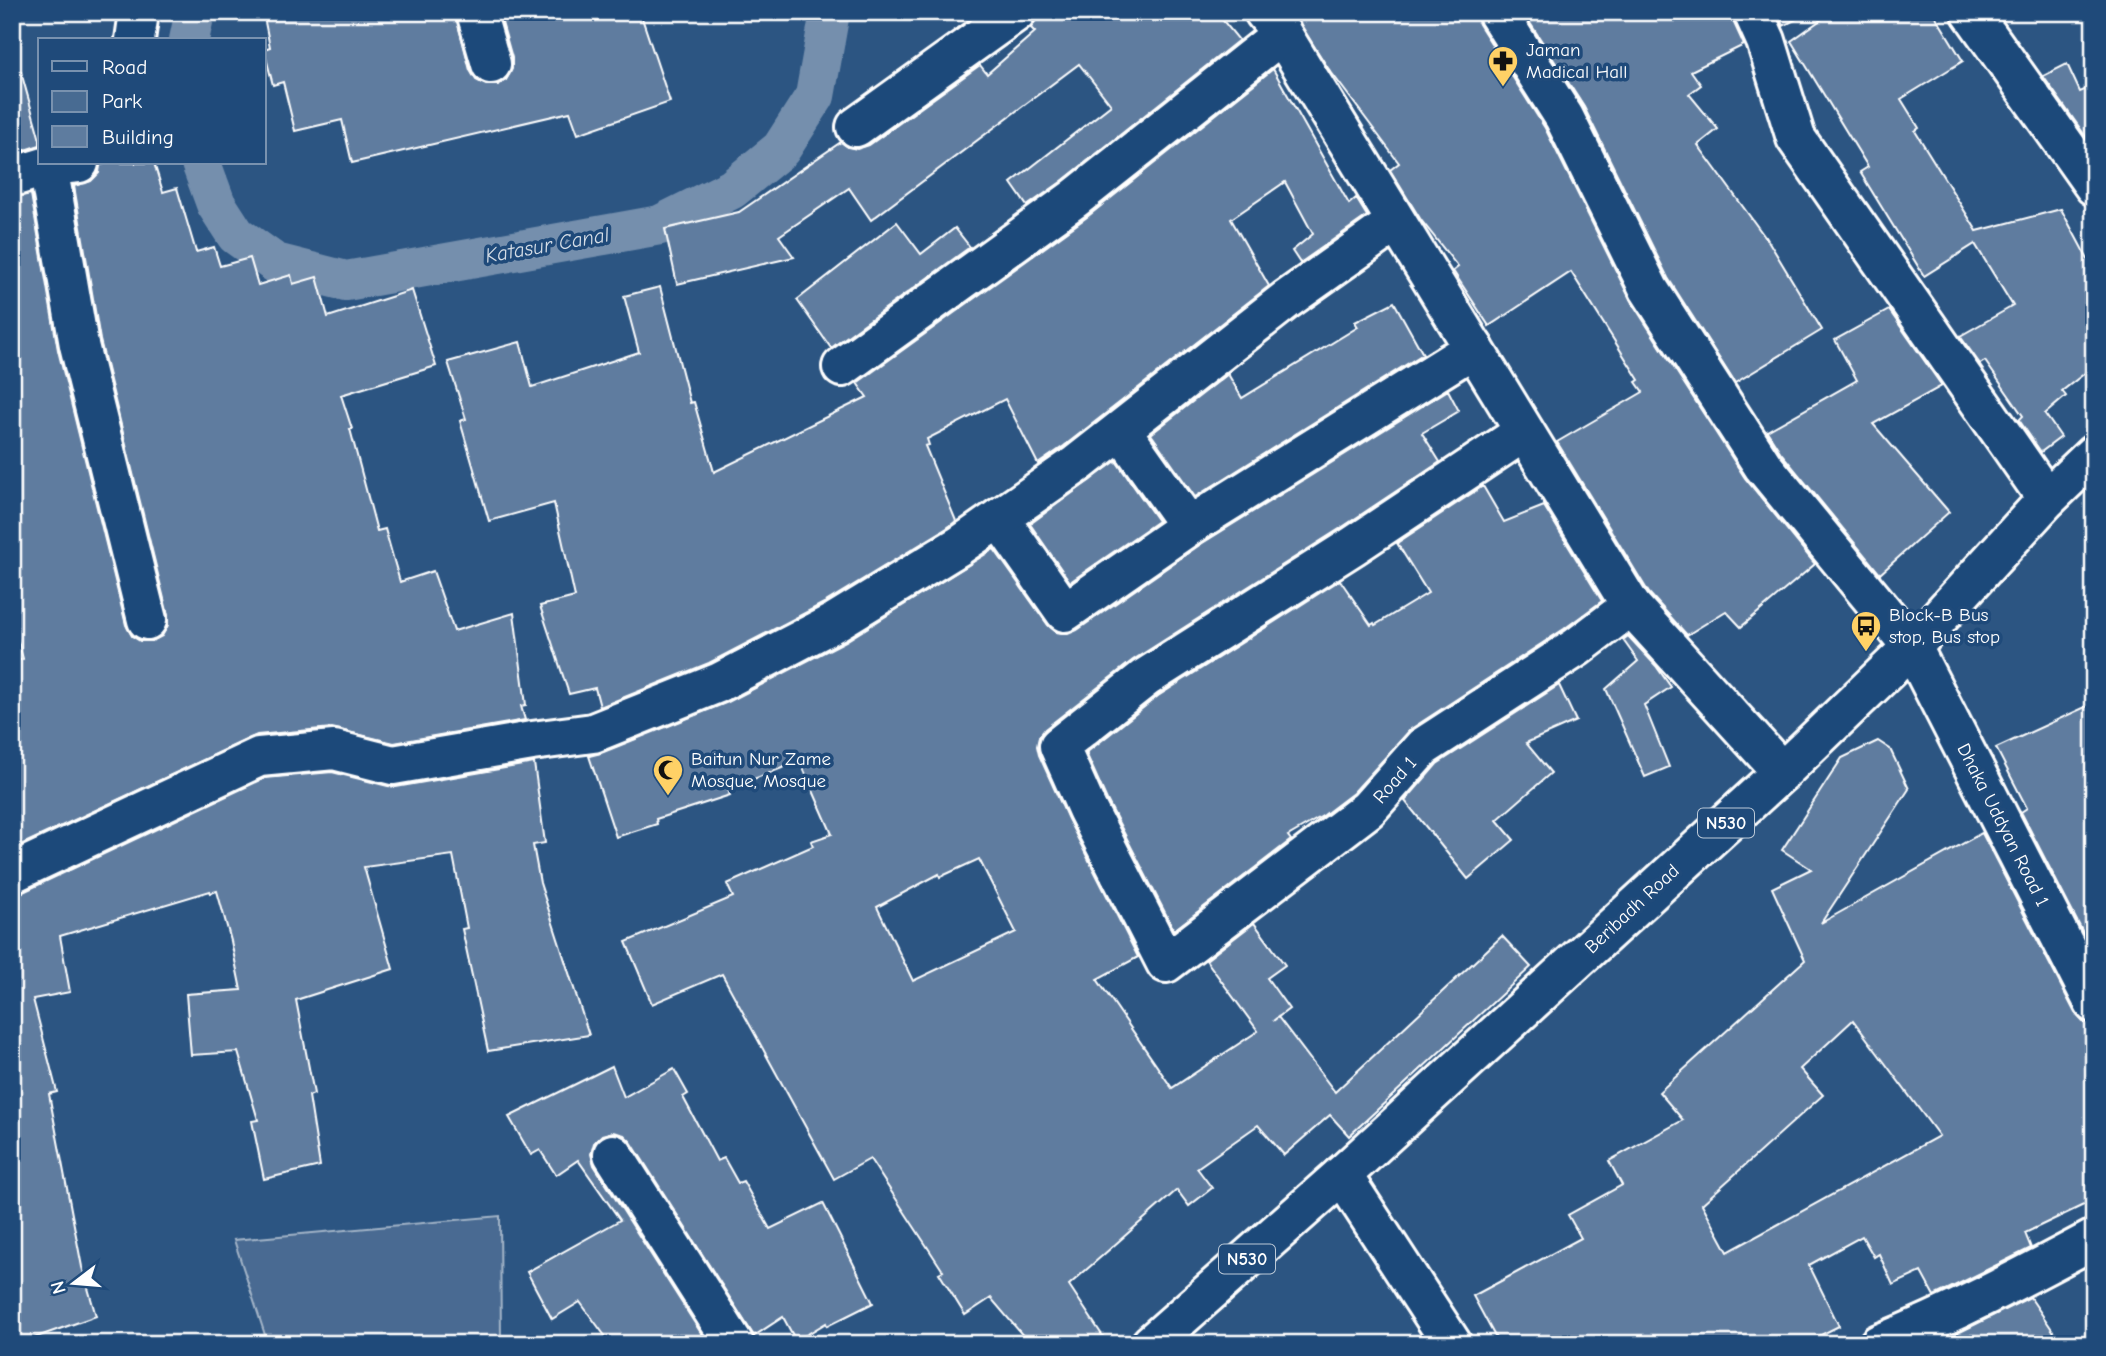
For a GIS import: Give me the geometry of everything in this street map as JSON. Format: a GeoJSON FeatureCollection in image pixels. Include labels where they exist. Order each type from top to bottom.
{"type":"FeatureCollection","features":[{"type":"Feature","properties":{"kind":"main road"},"geometry":{"type":"LineString","coordinates":[[135,38],[139,12]]}},
{"type":"Feature","properties":{"kind":"main road"},"geometry":{"type":"LineString","coordinates":[[476,12],[491,64]]}},
{"type":"Feature","properties":{"kind":"main road"},"geometry":{"type":"LineString","coordinates":[[856,127],[1016,12]]}},
{"type":"Feature","properties":{"kind":"main road","name":"Dhaka Uddyan Road 1"},"geometry":{"type":"LineString","coordinates":[[1497,12],[1564,117],[1649,289],[1763,466],[1912,647],[2094,1003]]}},
{"type":"Feature","properties":{"kind":"main road"},"geometry":{"type":"LineString","coordinates":[[1753,12],[1766,41],[1796,138],[2047,499]]}},
{"type":"Feature","properties":{"kind":"main road"},"geometry":{"type":"LineString","coordinates":[[1971,12],[2094,186]]}},
{"type":"Feature","properties":{"kind":"main road"},"geometry":{"type":"LineString","coordinates":[[842,367],[1074,199],[1273,23],[1631,607],[1782,772]]}},
{"type":"Feature","properties":{"kind":"main road"},"geometry":{"type":"LineString","coordinates":[[12,177],[63,164],[79,345],[147,620]]}},
{"type":"Feature","properties":{"kind":"main road"},"geometry":{"type":"LineString","coordinates":[[12,873],[259,757],[334,750],[393,765],[593,733],[718,683],[835,622],[959,546],[1121,430],[1286,300],[1396,222]]}},
{"type":"Feature","properties":{"kind":"main road"},"geometry":{"type":"LineString","coordinates":[[999,518],[1065,612],[1189,526],[1474,348]]}},
{"type":"Feature","properties":{"kind":"main road"},"geometry":{"type":"LineString","coordinates":[[1121,430],[1189,526]]}},
{"type":"Feature","properties":{"kind":"main road","name":"Road 1"},"geometry":{"type":"LineString","coordinates":[[1524,432],[1353,546],[1145,678],[1059,746],[1087,809],[1166,963],[1368,810],[1423,747],[1577,647],[1631,607]]}},
{"type":"Feature","properties":{"kind":"main road","name":"Beribadh Road"},"geometry":{"type":"LineString","coordinates":[[1151,1344],[1342,1175],[1782,772],[1912,647],[2047,499],[2094,454]]}},
{"type":"Feature","properties":{"kind":"main road"},"geometry":{"type":"LineString","coordinates":[[613,1154],[734,1344]]}},
{"type":"Feature","properties":{"kind":"main road"},"geometry":{"type":"LineString","coordinates":[[1342,1175],[1452,1344]]}},
{"type":"Feature","properties":{"kind":"main road"},"geometry":{"type":"LineString","coordinates":[[1879,1344],[1995,1292],[2094,1239]]}},
{"type":"Feature","properties":{"kind":"green space"},"geometry":{"type":"Polygon","coordinates":[[[500,1216],[501,1344],[268,1344],[234,1240],[500,1216]]]}},
{"type":"Feature","properties":{"kind":"building"},"geometry":{"type":"Polygon","coordinates":[[[263,12],[455,12],[470,70],[476,80],[486,85],[498,85],[506,80],[512,69],[512,58],[499,12],[640,12],[670,102],[578,134],[570,112],[352,163],[342,120],[295,131],[283,82],[273,85],[266,58],[266,48],[270,47],[263,12]]]}},
{"type":"Feature","properties":{"kind":"building"},"geometry":{"type":"Polygon","coordinates":[[[1037,12],[1216,12],[1239,40],[1027,206],[1011,183],[1111,105],[1079,64],[871,220],[849,188],[779,236],[794,257],[677,284],[665,229],[739,212],[841,142],[857,149],[869,145],[980,65],[987,74],[1035,32],[1031,28],[1037,12]]]}},
{"type":"Feature","properties":{"kind":"building"},"geometry":{"type":"Polygon","coordinates":[[[1292,12],[1475,12],[1479,24],[1545,128],[1631,301],[1745,478],[1815,564],[1741,627],[1726,611],[1687,635],[1649,593],[1557,442],[1643,392],[1636,382],[1639,380],[1571,272],[1489,326],[1453,271],[1458,267],[1421,220],[1390,170],[1399,163],[1328,68],[1292,12]]]}},
{"type":"Feature","properties":{"kind":"building"},"geometry":{"type":"Polygon","coordinates":[[[1523,12],[1732,12],[1733,21],[1744,45],[1691,71],[1701,85],[1689,94],[1718,129],[1698,145],[1766,237],[1822,330],[1735,383],[1668,278],[1584,107],[1523,12]]]}},
{"type":"Feature","properties":{"kind":"building"},"geometry":{"type":"Polygon","coordinates":[[[1777,12],[1810,12],[1783,26],[1777,12]]]}},
{"type":"Feature","properties":{"kind":"building"},"geometry":{"type":"Polygon","coordinates":[[[1832,12],[1933,12],[1963,61],[1901,99],[1919,128],[1915,131],[1977,231],[2061,209],[2094,271],[2094,366],[2062,391],[2066,396],[2045,414],[2061,437],[2041,452],[2019,420],[2023,416],[1985,361],[1980,364],[1960,336],[2013,306],[1975,244],[1924,276],[1860,172],[1868,167],[1791,41],[1832,12]]]}},
{"type":"Feature","properties":{"kind":"building"},"geometry":{"type":"Polygon","coordinates":[[[2067,64],[2080,92],[2094,86],[2094,148],[2043,76],[2067,64]]]}},
{"type":"Feature","properties":{"kind":"building"},"geometry":{"type":"Polygon","coordinates":[[[1273,69],[1349,204],[1356,198],[1367,216],[1300,263],[1292,251],[1313,234],[1285,182],[1231,219],[1269,286],[1064,446],[1038,464],[1005,399],[927,439],[929,445],[925,446],[956,521],[947,528],[824,603],[709,663],[600,707],[595,688],[569,694],[540,606],[575,597],[554,503],[489,521],[460,421],[466,419],[448,362],[520,342],[532,387],[639,352],[624,296],[660,287],[690,403],[694,402],[714,472],[867,397],[857,383],[1087,217],[1273,69]]]}},
{"type":"Feature","properties":{"kind":"building"},"geometry":{"type":"Polygon","coordinates":[[[21,72],[38,133],[38,146],[12,154],[12,73],[21,72]]]}},
{"type":"Feature","properties":{"kind":"building"},"geometry":{"type":"Polygon","coordinates":[[[154,164],[163,192],[177,188],[196,252],[214,247],[220,266],[250,258],[258,285],[291,275],[293,284],[317,277],[328,317],[412,290],[436,366],[341,395],[377,531],[385,529],[400,582],[433,571],[454,631],[514,613],[526,705],[521,706],[525,720],[394,743],[332,728],[257,735],[12,849],[12,663],[23,659],[12,619],[12,198],[31,194],[58,350],[126,625],[132,636],[140,641],[152,641],[162,636],[168,625],[168,615],[100,340],[74,186],[91,181],[99,173],[100,165],[154,164]]]}},
{"type":"Feature","properties":{"kind":"building"},"geometry":{"type":"Polygon","coordinates":[[[897,222],[921,254],[955,228],[970,247],[831,348],[797,300],[897,222]]]}},
{"type":"Feature","properties":{"kind":"building"},"geometry":{"type":"Polygon","coordinates":[[[1394,302],[1423,354],[1195,497],[1151,434],[1228,374],[1242,398],[1358,327],[1355,322],[1394,302]]]}},
{"type":"Feature","properties":{"kind":"building"},"geometry":{"type":"Polygon","coordinates":[[[1889,310],[1942,386],[1873,424],[1949,512],[1880,574],[1781,453],[1767,431],[1857,380],[1835,340],[1889,310]]]}},
{"type":"Feature","properties":{"kind":"building"},"geometry":{"type":"Polygon","coordinates":[[[1448,390],[1459,411],[1422,433],[1440,462],[1133,660],[1045,729],[1039,737],[1039,755],[1068,819],[1138,957],[1097,979],[1172,1088],[1258,1031],[1206,960],[1254,923],[1285,965],[1267,978],[1289,1009],[1278,1017],[1335,1092],[1502,936],[1531,967],[1349,1136],[1330,1115],[1284,1155],[1258,1125],[1197,1168],[1212,1188],[1189,1206],[1177,1190],[1069,1285],[1108,1344],[1030,1344],[991,1298],[965,1315],[939,1273],[943,1271],[870,1159],[834,1179],[722,974],[652,1004],[626,942],[733,897],[727,884],[813,846],[811,841],[832,834],[800,761],[728,789],[730,795],[656,819],[657,824],[616,837],[589,756],[728,702],[846,641],[994,549],[1048,625],[1056,632],[1068,634],[1201,544],[1448,390]],[[979,859],[940,877],[939,874],[877,907],[913,981],[1016,932],[979,859]]]}},
{"type":"Feature","properties":{"kind":"building"},"geometry":{"type":"Polygon","coordinates":[[[1116,461],[1158,521],[1070,582],[1030,524],[1116,461]]]}},
{"type":"Feature","properties":{"kind":"building"},"geometry":{"type":"Polygon","coordinates":[[[1483,486],[1504,522],[1544,506],[1602,601],[1564,629],[1411,729],[1353,793],[1324,815],[1288,836],[1291,840],[1174,930],[1107,800],[1086,753],[1158,696],[1340,580],[1371,625],[1428,593],[1397,543],[1483,486]]]}},
{"type":"Feature","properties":{"kind":"building"},"geometry":{"type":"Polygon","coordinates":[[[1628,636],[1671,687],[1644,705],[1669,767],[1645,777],[1606,689],[1638,661],[1623,640],[1628,636]]]}},
{"type":"Feature","properties":{"kind":"building"},"geometry":{"type":"Polygon","coordinates":[[[1559,685],[1576,721],[1526,743],[1551,773],[1497,820],[1514,840],[1468,879],[1405,801],[1437,764],[1559,685]]]}},
{"type":"Feature","properties":{"kind":"building"},"geometry":{"type":"Polygon","coordinates":[[[2094,703],[2094,954],[2021,812],[2027,808],[1996,748],[2094,703]]]}},
{"type":"Feature","properties":{"kind":"building"},"geometry":{"type":"Polygon","coordinates":[[[1878,741],[1890,749],[1909,789],[1821,923],[1982,833],[2075,1013],[2083,1022],[2094,1025],[2094,1200],[2025,1233],[2031,1248],[1934,1296],[1921,1272],[1893,1285],[1879,1254],[1874,1257],[1862,1236],[1809,1265],[1839,1326],[1803,1344],[1499,1344],[1473,1296],[1581,1238],[1568,1215],[1622,1185],[1609,1161],[1683,1120],[1659,1092],[1805,960],[1772,888],[1811,869],[1782,850],[1842,758],[1878,741]],[[1853,1020],[1800,1069],[1823,1095],[1702,1204],[1728,1252],[1939,1136],[1853,1020]]]}},
{"type":"Feature","properties":{"kind":"building"},"geometry":{"type":"Polygon","coordinates":[[[534,763],[545,843],[533,845],[540,883],[589,1035],[488,1051],[462,929],[467,928],[453,855],[364,867],[393,969],[296,1000],[314,1094],[309,1096],[320,1166],[264,1179],[252,1121],[258,1120],[238,1052],[191,1055],[186,994],[241,990],[217,891],[60,936],[70,992],[33,999],[57,1092],[49,1094],[82,1267],[96,1316],[12,1344],[12,895],[265,778],[332,772],[396,787],[534,763]]]}},
{"type":"Feature","properties":{"kind":"building"},"geometry":{"type":"Polygon","coordinates":[[[612,1066],[624,1097],[674,1069],[688,1094],[683,1097],[717,1161],[724,1158],[738,1183],[743,1181],[770,1229],[823,1203],[873,1303],[827,1326],[826,1323],[796,1341],[783,1317],[754,1336],[631,1142],[624,1135],[613,1132],[602,1135],[594,1143],[591,1154],[594,1165],[703,1336],[689,1344],[611,1344],[580,1302],[552,1319],[527,1272],[620,1220],[578,1160],[556,1175],[540,1150],[531,1155],[509,1117],[612,1066]]]}},
{"type":"Feature","properties":{"kind":"building"},"geometry":{"type":"Polygon","coordinates":[[[2030,1297],[2062,1344],[1961,1344],[1956,1334],[2030,1297]]]}},
{"type":"Feature","properties":{"kind":"waterway","name":"Katasur Canal"},"geometry":{"type":"LineString","coordinates":[[189,38],[195,12]]}},
{"type":"Feature","properties":{"kind":"waterway","name":"Katasur Canal"},"geometry":{"type":"LineString","coordinates":[[201,164],[216,204],[236,235],[275,263],[346,281],[660,225],[732,189],[781,149],[815,96],[830,12]]}},
{"type":"Feature","properties":{"kind":"place","name":"Jaman Madical Hall"},"geometry":{"type":"Point","coordinates":[1503,88]}},
{"type":"Feature","properties":{"kind":"place","name":"Block-B Bus stop, Bus stop"},"geometry":{"type":"Point","coordinates":[1866,653]}},
{"type":"Feature","properties":{"kind":"place","name":"Baitun Nur Zame Mosque, Mosque"},"geometry":{"type":"Point","coordinates":[668,797]}}]}
